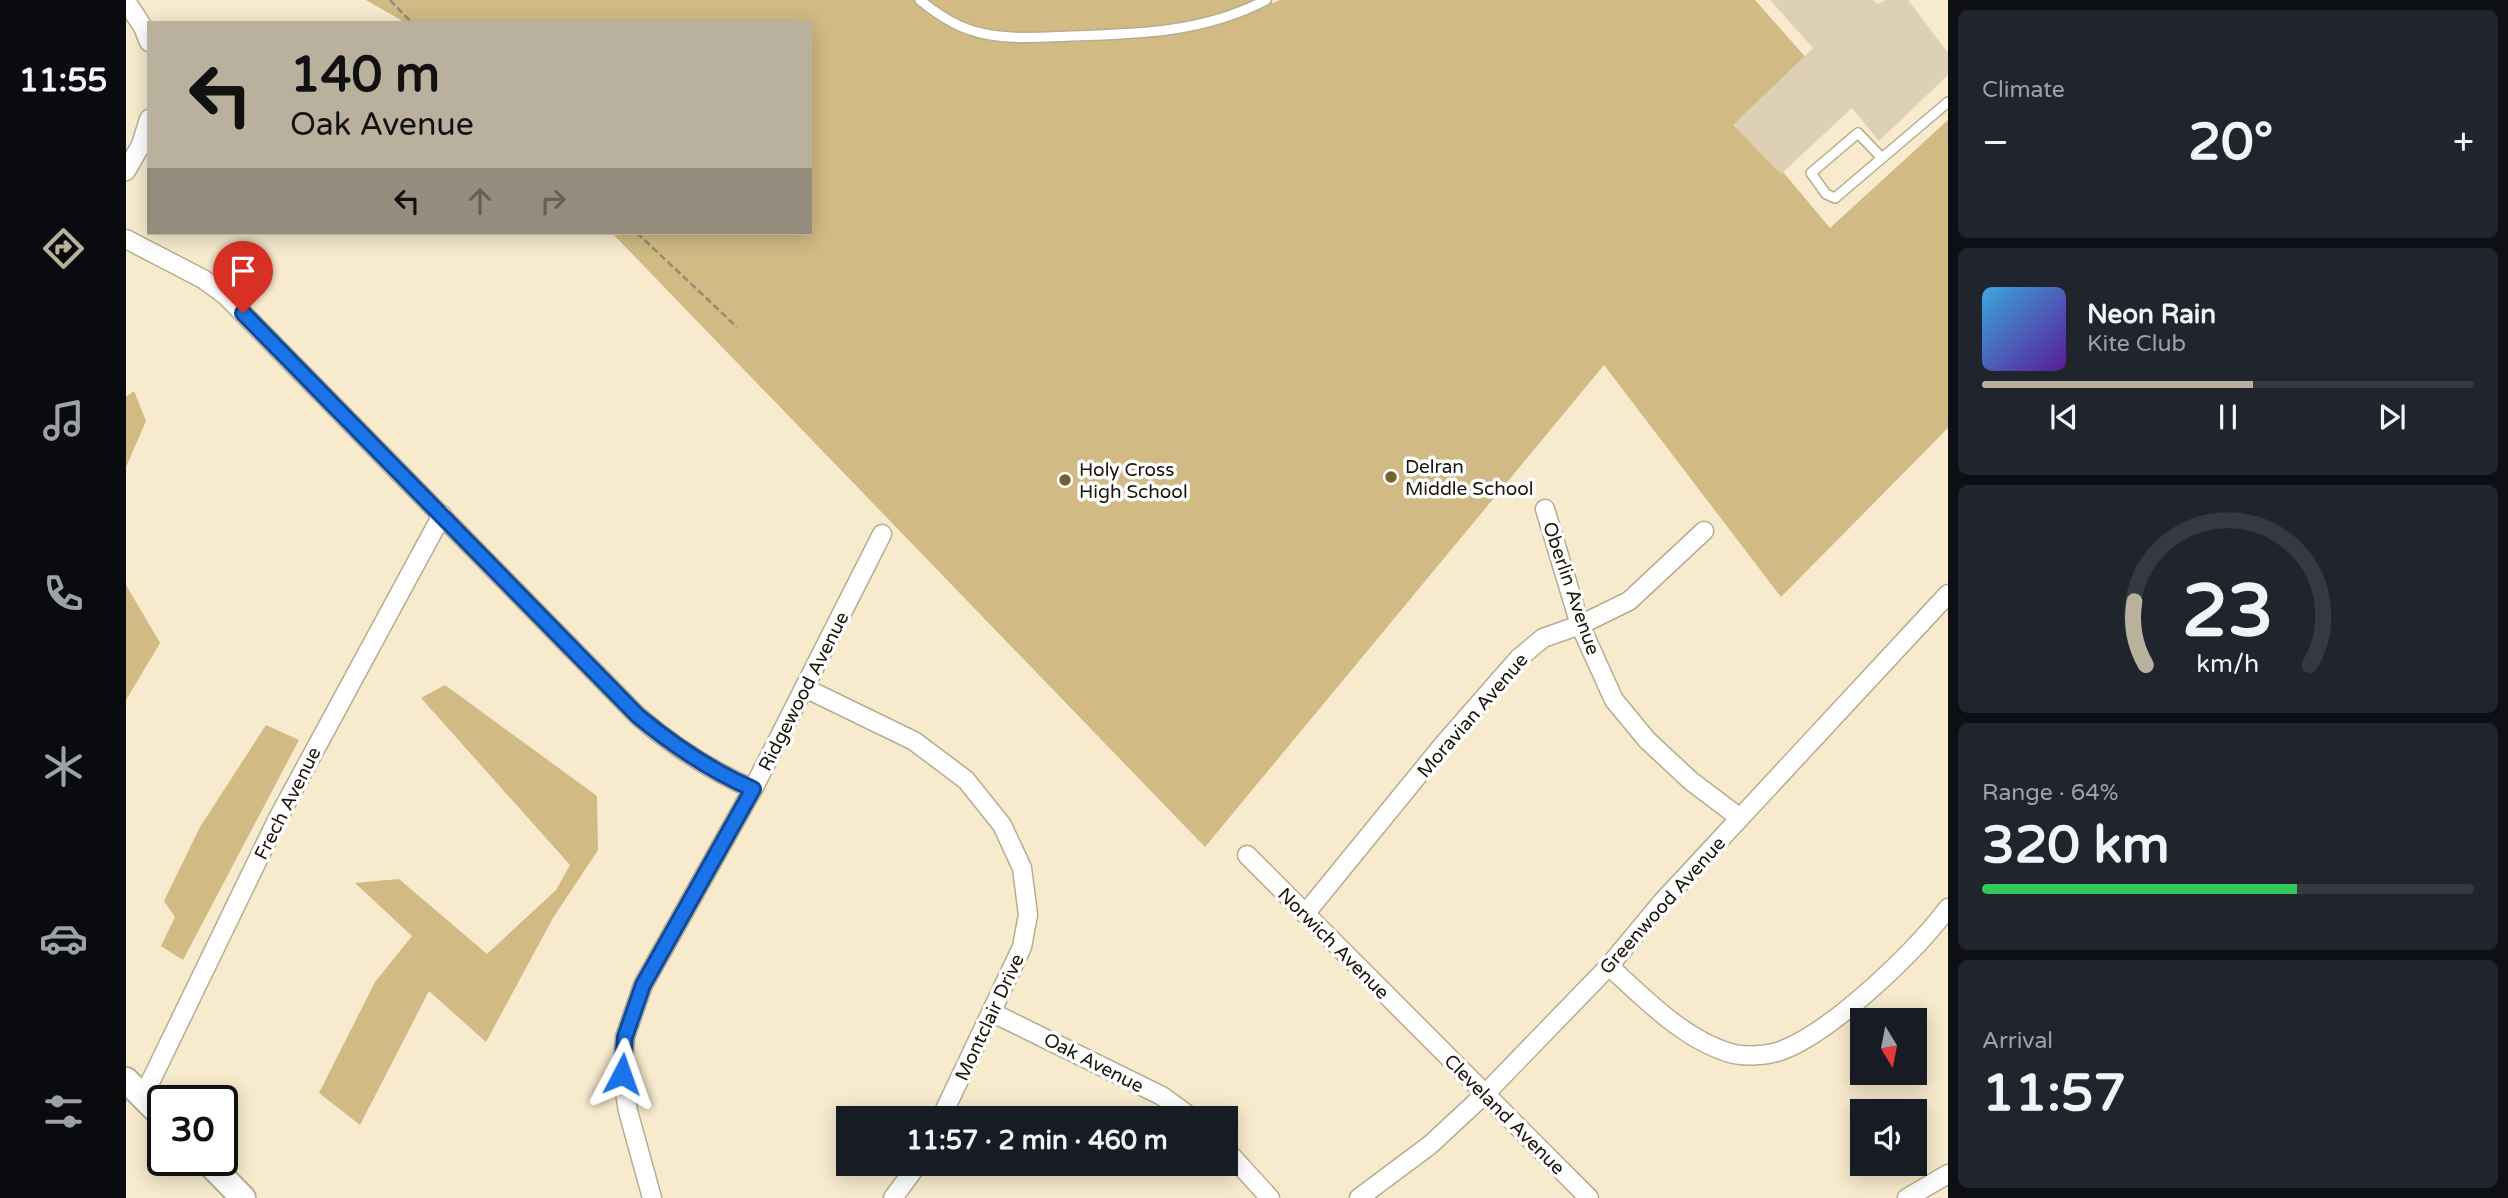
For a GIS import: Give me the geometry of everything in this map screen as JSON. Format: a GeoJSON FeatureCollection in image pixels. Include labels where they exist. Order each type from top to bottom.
{"type":"FeatureCollection","features":[{"type":"Feature","properties":{"kind":"street"},"geometry":{"type":"LineString","coordinates":[[126,1],[147,36]]}},
{"type":"Feature","properties":{"kind":"street"},"geometry":{"type":"LineString","coordinates":[[126,171],[141,145],[147,126]]}},
{"type":"Feature","properties":{"kind":"street"},"geometry":{"type":"LineString","coordinates":[[126,239],[203,279],[225,295],[638,716],[679,751],[719,774],[753,789]]}},
{"type":"Feature","properties":{"kind":"street","name":"Oberlin Avenue"},"geometry":{"type":"LineString","coordinates":[[1545,509],[1580,625],[1614,700],[1647,740],[1691,781],[1740,818]]}},
{"type":"Feature","properties":{"kind":"street","name":"Frech Avenue"},"geometry":{"type":"LineString","coordinates":[[134,1088],[442,516]]}},
{"type":"Feature","properties":{"kind":"street","name":"Moravian Avenue"},"geometry":{"type":"LineString","coordinates":[[1305,914],[1519,658],[1543,638],[1580,625],[1629,601],[1704,531]]}},
{"type":"Feature","properties":{"kind":"street","name":"Ridgewood Avenue"},"geometry":{"type":"LineString","coordinates":[[652,1198],[628,1111],[622,1074],[625,1037],[643,985],[753,789],[882,534]]}},
{"type":"Feature","properties":{"kind":"street","name":"Greenwood Avenue"},"geometry":{"type":"LineString","coordinates":[[1359,1198],[1430,1145],[1486,1093],[1609,966],[1740,818],[1948,594]]}},
{"type":"Feature","properties":{"kind":"street","name":"Montclair Drive"},"geometry":{"type":"LineString","coordinates":[[805,688],[914,741],[967,780],[1002,825],[1022,868],[1028,915],[1022,947],[947,1106]]}},
{"type":"Feature","properties":{"kind":"street","name":"Norwich Avenue"},"geometry":{"type":"LineString","coordinates":[[1247,855],[1421,1031]]}},
{"type":"Feature","properties":{"kind":"street"},"geometry":{"type":"LineString","coordinates":[[1609,966],[1647,1001],[1703,1042],[1732,1054],[1766,1054],[1783,1051],[1814,1032],[1889,974],[1948,908]]}},
{"type":"Feature","properties":{"kind":"street","name":"Oak Avenue"},"geometry":{"type":"LineString","coordinates":[[993,1013],[1162,1096],[1176,1106]]}},
{"type":"Feature","properties":{"kind":"street","name":"Cleveland Avenue"},"geometry":{"type":"LineString","coordinates":[[1421,1031],[1589,1198]]}},
{"type":"Feature","properties":{"kind":"street"},"geometry":{"type":"LineString","coordinates":[[134,1088],[147,1101]]}},
{"type":"Feature","properties":{"kind":"street"},"geometry":{"type":"LineString","coordinates":[[1238,1162],[1270,1198]]}},
{"type":"Feature","properties":{"kind":"street"},"geometry":{"type":"LineString","coordinates":[[1907,1198],[1948,1174]]}},
{"type":"Feature","properties":{"kind":"street"},"geometry":{"type":"LineString","coordinates":[[222,1176],[243,1198]]}},
{"type":"Feature","properties":{"kind":"street"},"geometry":{"type":"LineString","coordinates":[[893,1198],[909,1176]]}},
{"type":"Feature","properties":{"kind":"lane"},"geometry":{"type":"LineString","coordinates":[[920,0],[962,27],[981,33],[1026,38],[1178,30],[1217,21],[1266,0]]}},
{"type":"Feature","properties":{"kind":"lane"},"geometry":{"type":"LineString","coordinates":[[1882,158],[1857,133],[1811,173],[1826,194],[1835,198],[1948,102]]}},
{"type":"Feature","properties":{"kind":"path"},"geometry":{"type":"LineString","coordinates":[[390,0],[410,21]]}},
{"type":"Feature","properties":{"kind":"path"},"geometry":{"type":"LineString","coordinates":[[639,235],[737,327]]}},
{"type":"Feature","properties":{"kind":"path"},"geometry":{"type":"LineString","coordinates":[[673,266],[678,262]]}},
{"type":"Feature","properties":{"kind":"shaded area"},"geometry":{"type":"Polygon","coordinates":[[[366,0],[1270,0],[1273,3],[1280,0],[1755,0],[1808,60],[1742,123],[1830,228],[1948,120],[1948,428],[1781,597],[1604,365],[1205,847],[614,235],[812,235],[812,21],[403,21],[366,0]]]}},
{"type":"Feature","properties":{"kind":"shaded area"},"geometry":{"type":"Polygon","coordinates":[[[134,391],[146,421],[126,467],[126,397],[134,391]]]}},
{"type":"Feature","properties":{"kind":"shaded area"},"geometry":{"type":"Polygon","coordinates":[[[126,585],[160,643],[126,700],[126,585]]]}},
{"type":"Feature","properties":{"kind":"shaded area"},"geometry":{"type":"Polygon","coordinates":[[[445,685],[597,796],[598,850],[553,918],[486,1042],[429,991],[360,1125],[319,1093],[375,982],[412,936],[355,883],[399,879],[487,954],[556,890],[570,865],[421,698],[445,685]]]}},
{"type":"Feature","properties":{"kind":"shaded area"},"geometry":{"type":"Polygon","coordinates":[[[266,725],[299,740],[183,960],[161,946],[175,917],[164,901],[200,827],[266,725]]]}},
{"type":"Feature","properties":{"kind":"building"},"geometry":{"type":"Polygon","coordinates":[[[1770,0],[1873,0],[1877,4],[1886,0],[1908,0],[1948,53],[1948,75],[1879,141],[1852,108],[1781,174],[1733,125],[1813,48],[1770,0]]]}},
{"type":"Feature","properties":{"kind":"place","name":"Delran Middle School"},"geometry":{"type":"Point","coordinates":[1391,477]}},
{"type":"Feature","properties":{"kind":"place","name":"Holy Cross High School"},"geometry":{"type":"Point","coordinates":[1065,480]}},
{"type":"Feature","properties":{"kind":"route"},"geometry":{"type":"LineString","coordinates":[[243,313],[638,716],[679,751],[719,774],[753,789],[643,985],[625,1037],[622,1074]]}}]}
